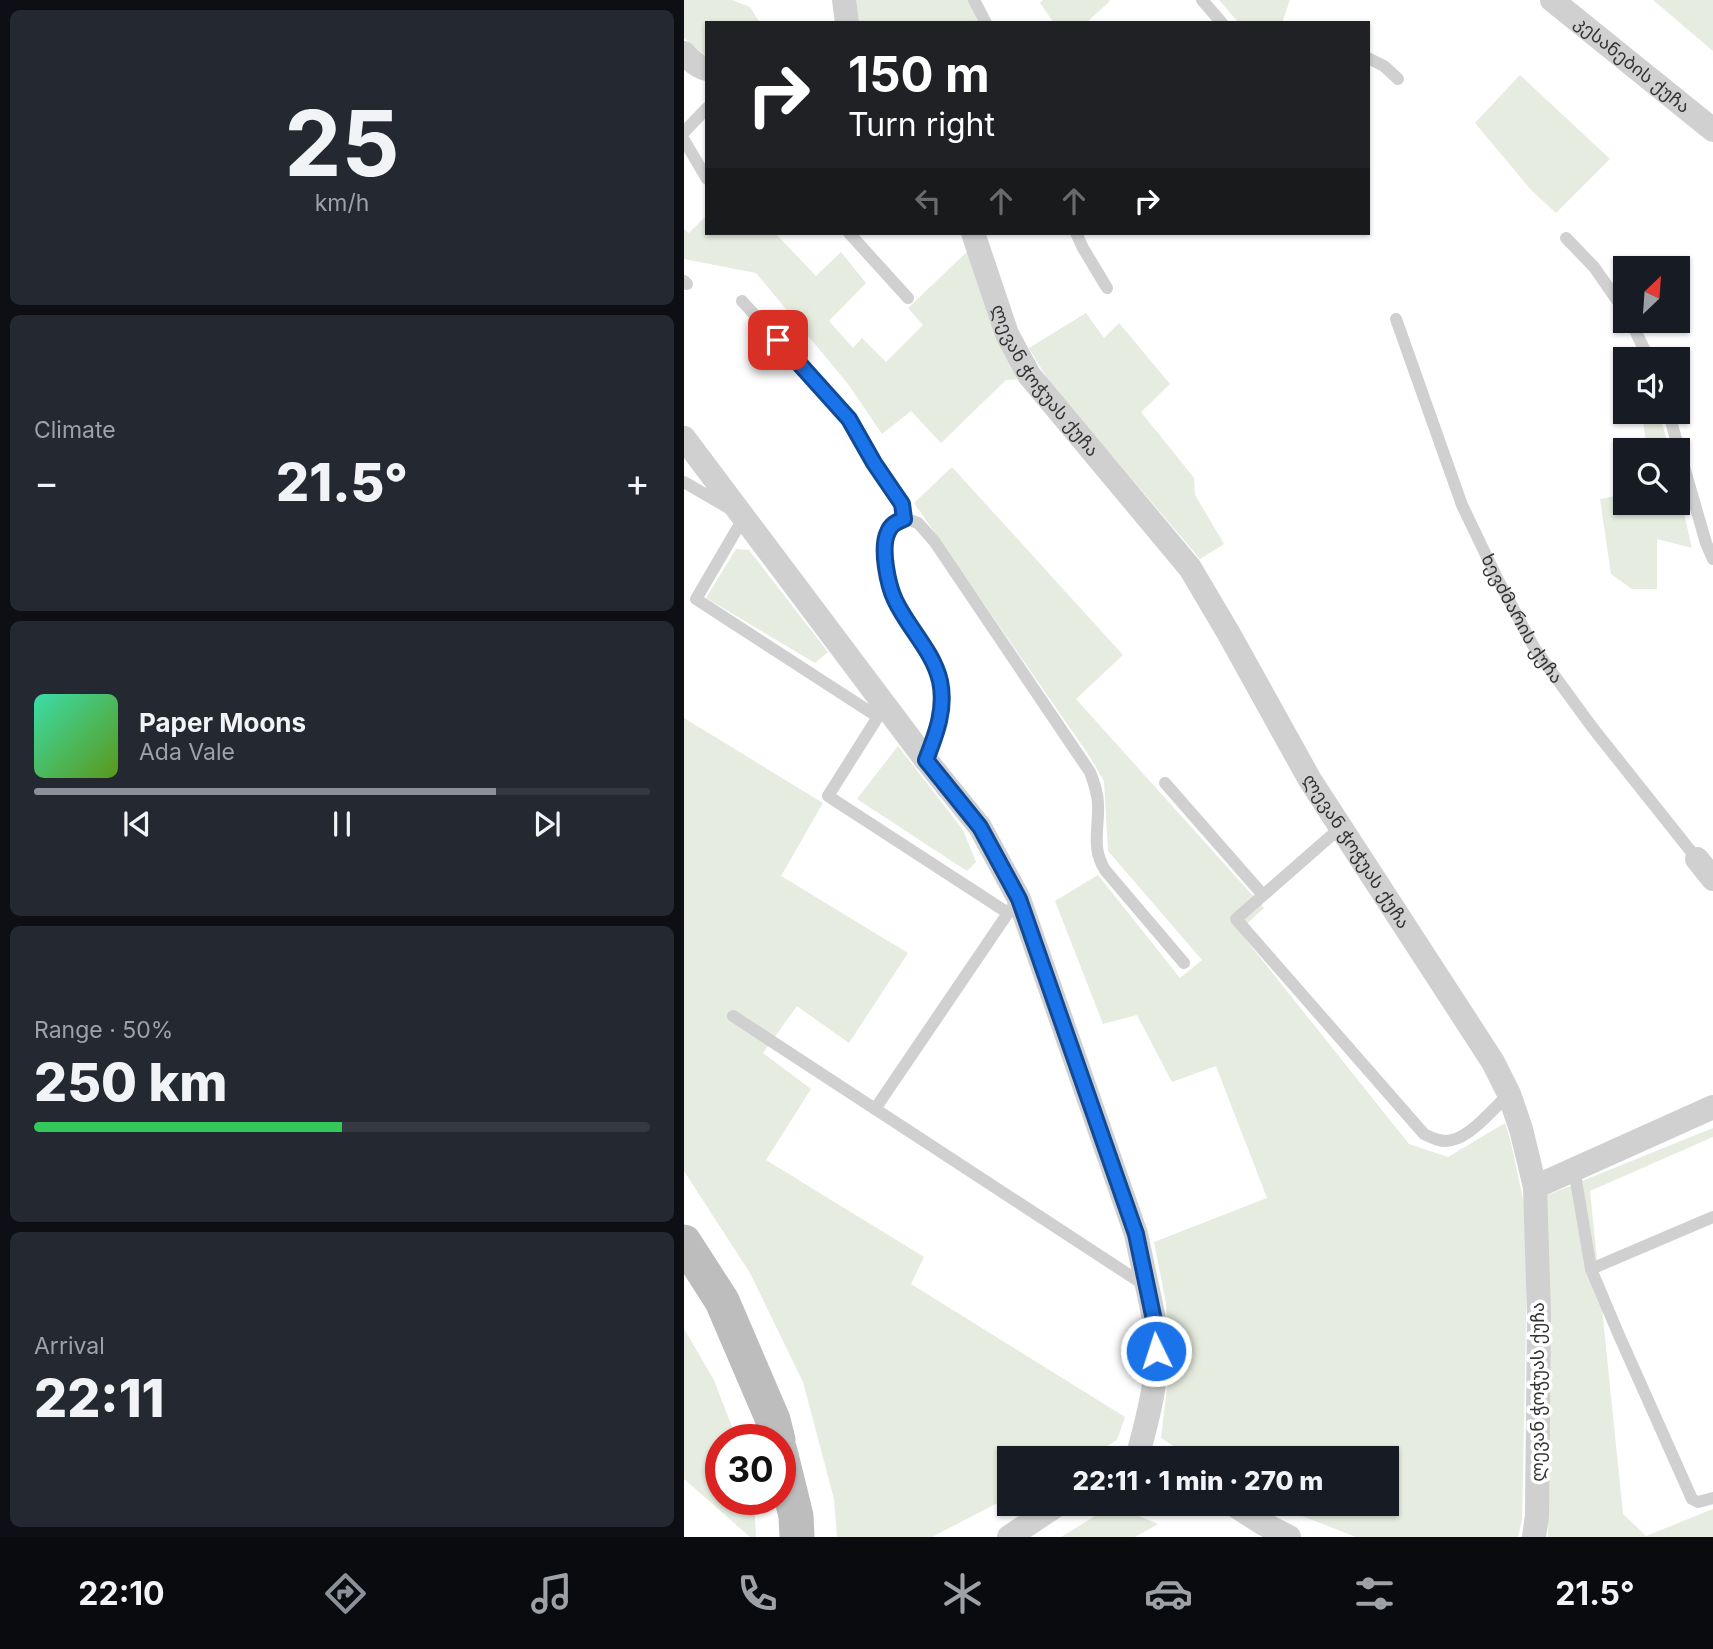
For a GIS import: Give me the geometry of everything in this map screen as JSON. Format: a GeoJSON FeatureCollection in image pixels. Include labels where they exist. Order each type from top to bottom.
{"type":"FeatureCollection","features":[{"type":"Feature","properties":{"kind":"main road"},"geometry":{"type":"LineString","coordinates":[[684,1242],[722,1301],[774,1424]]}},
{"type":"Feature","properties":{"kind":"main road"},"geometry":{"type":"LineString","coordinates":[[796,1515],[797,1537]]}},
{"type":"Feature","properties":{"kind":"street"},"geometry":{"type":"LineString","coordinates":[[844,0],[847,21]]}},
{"type":"Feature","properties":{"kind":"street","name":"კესანების ქუჩა"},"geometry":{"type":"LineString","coordinates":[[1552,0],[1713,130]]}},
{"type":"Feature","properties":{"kind":"street","name":"ლევან ჭოჭუას ქუჩა"},"geometry":{"type":"LineString","coordinates":[[974,235],[1007,334],[1029,375],[1190,569],[1310,780],[1493,1062],[1509,1094],[1521,1129],[1535,1187],[1539,1314],[1537,1516],[1534,1537]]}},
{"type":"Feature","properties":{"kind":"street"},"geometry":{"type":"LineString","coordinates":[[684,438],[744,517],[882,711],[980,827],[1013,906],[1136,1234],[1155,1325],[1156,1377],[1140,1446]]}},
{"type":"Feature","properties":{"kind":"street","name":"ხევძმარის ქუჩა"},"geometry":{"type":"LineString","coordinates":[[1697,859],[1713,879]]}},
{"type":"Feature","properties":{"kind":"street"},"geometry":{"type":"LineString","coordinates":[[1535,1187],[1713,1107]]}},
{"type":"Feature","properties":{"kind":"street"},"geometry":{"type":"LineString","coordinates":[[1009,1537],[1040,1516]]}},
{"type":"Feature","properties":{"kind":"street"},"geometry":{"type":"LineString","coordinates":[[1247,1516],[1264,1530],[1290,1537]]}},
{"type":"Feature","properties":{"kind":"lane"},"geometry":{"type":"LineString","coordinates":[[974,0],[985,21]]}},
{"type":"Feature","properties":{"kind":"lane"},"geometry":{"type":"LineString","coordinates":[[1202,0],[1220,21]]}},
{"type":"Feature","properties":{"kind":"lane"},"geometry":{"type":"LineString","coordinates":[[1370,59],[1384,66],[1398,79]]}},
{"type":"Feature","properties":{"kind":"lane"},"geometry":{"type":"LineString","coordinates":[[684,132],[705,110]]}},
{"type":"Feature","properties":{"kind":"lane"},"geometry":{"type":"LineString","coordinates":[[684,140],[705,176]]}},
{"type":"Feature","properties":{"kind":"lane"},"geometry":{"type":"LineString","coordinates":[[851,235],[908,298]]}},
{"type":"Feature","properties":{"kind":"lane"},"geometry":{"type":"LineString","coordinates":[[1078,235],[1107,288]]}},
{"type":"Feature","properties":{"kind":"lane"},"geometry":{"type":"LineString","coordinates":[[1566,239],[1593,267],[1613,295]]}},
{"type":"Feature","properties":{"kind":"lane"},"geometry":{"type":"LineString","coordinates":[[742,301],[849,419],[902,504],[904,519]]}},
{"type":"Feature","properties":{"kind":"lane","name":"ხევძმარის ქუჩა"},"geometry":{"type":"LineString","coordinates":[[1396,319],[1462,505],[1535,649],[1697,859]]}},
{"type":"Feature","properties":{"kind":"lane"},"geometry":{"type":"LineString","coordinates":[[1672,424],[1705,543],[1713,559]]}},
{"type":"Feature","properties":{"kind":"lane"},"geometry":{"type":"LineString","coordinates":[[684,482],[744,517],[696,599],[882,711],[828,796],[1013,906],[875,1109]]}},
{"type":"Feature","properties":{"kind":"lane"},"geometry":{"type":"LineString","coordinates":[[926,760],[940,722],[942,694],[940,678],[930,656],[896,601],[889,583],[885,552],[887,533],[893,524],[904,519],[917,523],[934,541],[1090,772],[1096,787],[1098,805],[1098,858],[1105,870],[1184,963]]}},
{"type":"Feature","properties":{"kind":"lane"},"geometry":{"type":"LineString","coordinates":[[1165,783],[1263,895]]}},
{"type":"Feature","properties":{"kind":"lane"},"geometry":{"type":"LineString","coordinates":[[1340,828],[1236,919],[1424,1134],[1435,1140],[1450,1141],[1467,1133],[1509,1094]]}},
{"type":"Feature","properties":{"kind":"lane"},"geometry":{"type":"LineString","coordinates":[[733,1016],[1147,1287]]}},
{"type":"Feature","properties":{"kind":"lane"},"geometry":{"type":"LineString","coordinates":[[1574,1169],[1591,1269],[1687,1490],[1692,1499],[1698,1502],[1713,1498]]}},
{"type":"Feature","properties":{"kind":"lane"},"geometry":{"type":"LineString","coordinates":[[1591,1269],[1713,1217]]}},
{"type":"Feature","properties":{"kind":"shaded area"},"geometry":{"type":"Polygon","coordinates":[[[684,0],[732,0],[750,7],[759,21],[705,21],[705,55],[684,38],[684,0]]]}},
{"type":"Feature","properties":{"kind":"shaded area"},"geometry":{"type":"Polygon","coordinates":[[[855,0],[968,0],[980,21],[858,21],[855,0]]]}},
{"type":"Feature","properties":{"kind":"shaded area"},"geometry":{"type":"Polygon","coordinates":[[[1043,0],[1110,1],[1088,21],[1053,21],[1040,3],[1043,0]]]}},
{"type":"Feature","properties":{"kind":"shaded area"},"geometry":{"type":"Polygon","coordinates":[[[1219,0],[1290,0],[1283,21],[1237,21],[1219,0]]]}},
{"type":"Feature","properties":{"kind":"shaded area"},"geometry":{"type":"Polygon","coordinates":[[[1653,0],[1713,0],[1713,51],[1653,0]]]}},
{"type":"Feature","properties":{"kind":"shaded area"},"geometry":{"type":"Polygon","coordinates":[[[1520,75],[1610,159],[1556,213],[1531,190],[1475,123],[1520,75]]]}},
{"type":"Feature","properties":{"kind":"shaded area"},"geometry":{"type":"Polygon","coordinates":[[[705,217],[705,235],[777,235],[816,276],[841,252],[866,283],[829,321],[853,348],[862,338],[886,362],[923,325],[908,308],[972,247],[1024,379],[1006,380],[941,443],[911,411],[882,434],[848,384],[756,273],[684,259],[684,229],[689,233],[705,217]]]}},
{"type":"Feature","properties":{"kind":"shaded area"},"geometry":{"type":"Polygon","coordinates":[[[1086,313],[1104,338],[1119,323],[1170,384],[1141,412],[1194,478],[1195,495],[1224,544],[1200,559],[1050,383],[1029,348],[1086,313]]]}},
{"type":"Feature","properties":{"kind":"shaded area"},"geometry":{"type":"Polygon","coordinates":[[[1644,424],[1662,424],[1666,438],[1645,438],[1644,424]]]}},
{"type":"Feature","properties":{"kind":"shaded area"},"geometry":{"type":"Polygon","coordinates":[[[952,467],[1123,655],[1076,699],[1264,908],[1239,931],[1409,1144],[1448,1157],[1505,1123],[1528,1223],[1522,1520],[1518,1537],[1356,1537],[1302,1516],[1399,1516],[1399,1446],[1173,1446],[1161,1438],[1169,1370],[1166,1303],[1154,1242],[1267,1198],[1216,1066],[1172,1082],[1137,1015],[1103,1024],[1055,901],[1098,875],[1180,978],[1202,960],[1108,851],[1104,781],[914,503],[952,467]]]}},
{"type":"Feature","properties":{"kind":"shaded area"},"geometry":{"type":"Polygon","coordinates":[[[1613,496],[1613,515],[1684,515],[1692,548],[1657,539],[1657,589],[1632,589],[1611,574],[1600,499],[1613,496]]]}},
{"type":"Feature","properties":{"kind":"shaded area"},"geometry":{"type":"Polygon","coordinates":[[[736,549],[749,550],[828,652],[815,663],[706,598],[736,549]]]}},
{"type":"Feature","properties":{"kind":"shaded area"},"geometry":{"type":"Polygon","coordinates":[[[684,718],[823,803],[781,876],[908,953],[849,1043],[797,1006],[763,1053],[811,1089],[766,1160],[924,1257],[911,1284],[1125,1417],[1117,1440],[1107,1446],[997,1446],[997,1503],[932,1537],[837,1537],[834,1499],[803,1382],[750,1273],[684,1171],[684,718]]]}},
{"type":"Feature","properties":{"kind":"shaded area"},"geometry":{"type":"Polygon","coordinates":[[[898,746],[963,830],[976,862],[967,871],[857,799],[898,746]]]}},
{"type":"Feature","properties":{"kind":"shaded area"},"geometry":{"type":"Polygon","coordinates":[[[1713,1128],[1713,1137],[1590,1191],[1623,1514],[1646,1536],[1713,1509],[1713,1537],[1548,1537],[1545,1196],[1713,1128]]]}},
{"type":"Feature","properties":{"kind":"shaded area"},"geometry":{"type":"Polygon","coordinates":[[[684,1329],[714,1380],[731,1424],[705,1424],[705,1497],[684,1479],[684,1329]]]}},
{"type":"Feature","properties":{"kind":"shaded area"},"geometry":{"type":"Polygon","coordinates":[[[725,1515],[755,1515],[756,1537],[750,1537],[725,1515]]]}},
{"type":"Feature","properties":{"kind":"shaded area"},"geometry":{"type":"Polygon","coordinates":[[[1095,1516],[1139,1516],[1158,1524],[1135,1537],[1061,1537],[1095,1516]]]}},
{"type":"Feature","properties":{"kind":"route"},"geometry":{"type":"LineString","coordinates":[[778,340],[849,419],[902,504],[904,519],[893,524],[887,533],[885,552],[889,583],[896,601],[930,656],[940,678],[942,694],[940,722],[926,760],[980,827],[1019,899],[1136,1234],[1155,1325],[1156,1351]]}}]}
